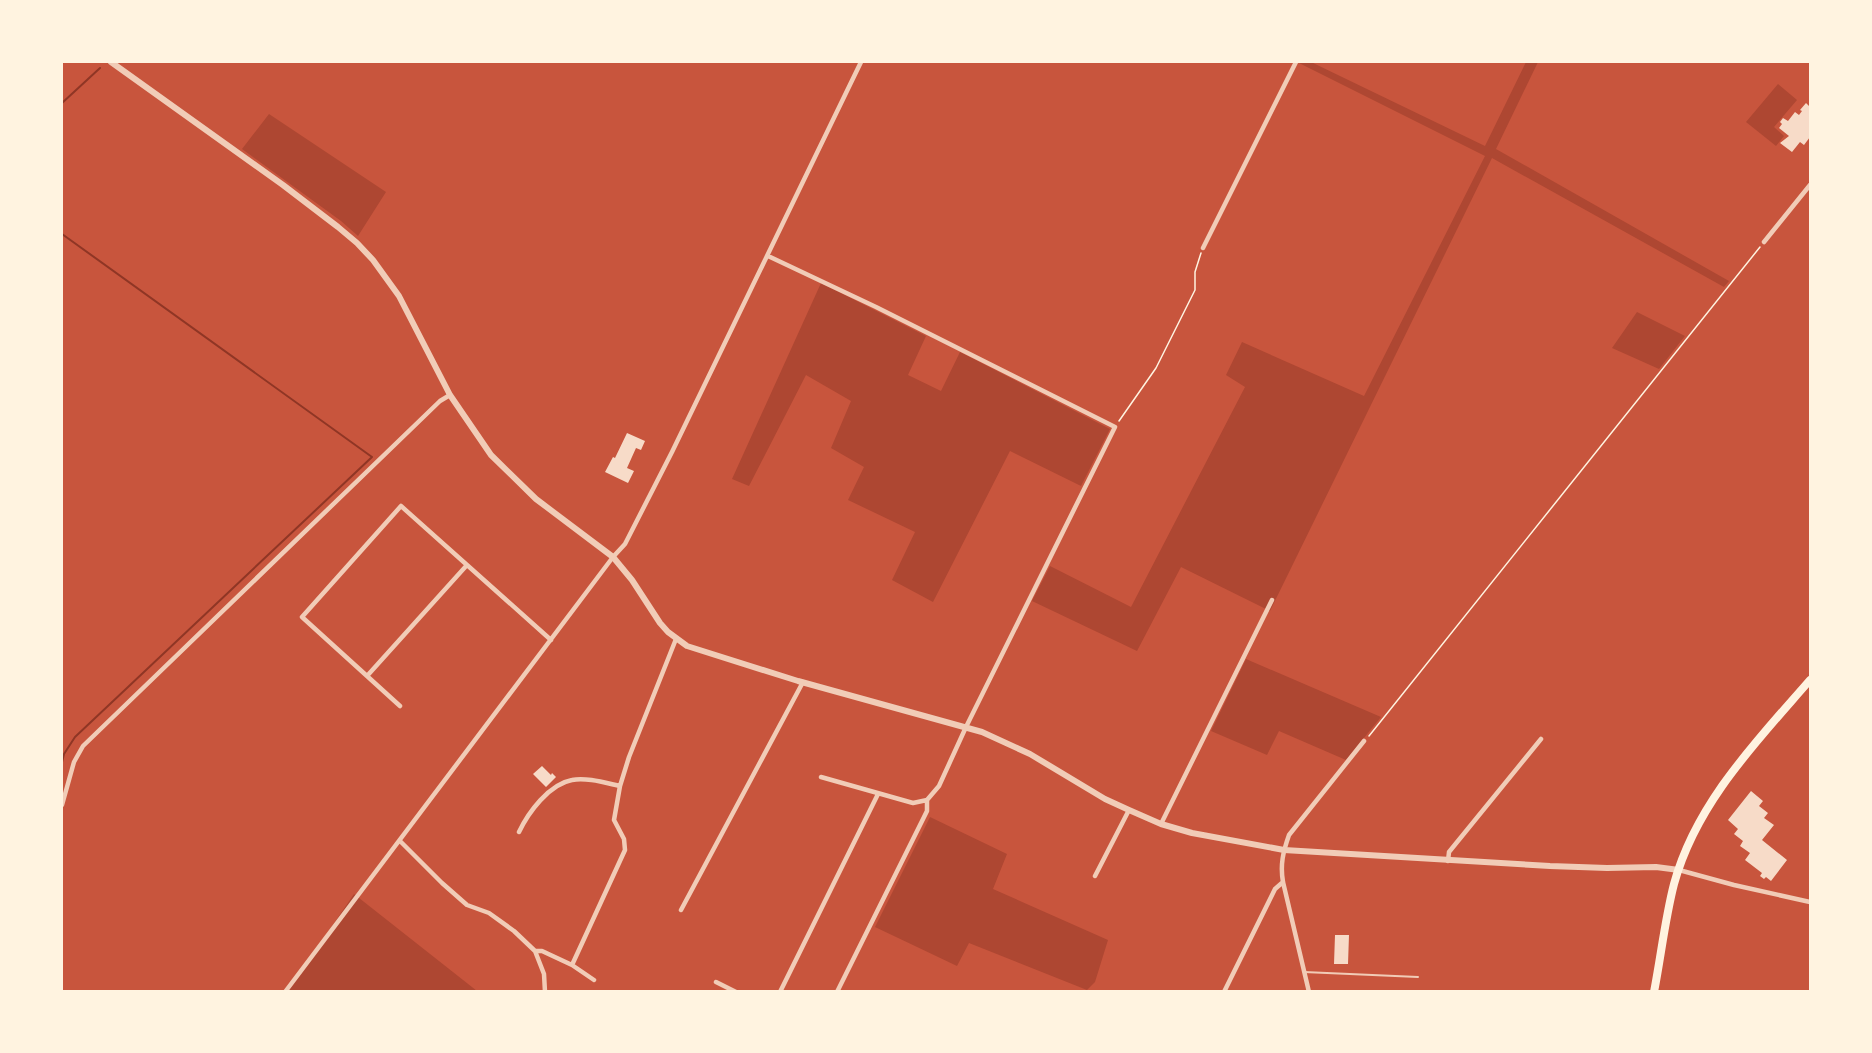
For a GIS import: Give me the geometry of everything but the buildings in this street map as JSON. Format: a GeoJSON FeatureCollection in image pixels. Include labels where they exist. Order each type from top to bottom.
{"type":"FeatureCollection","features":[{"type":"Feature","properties":{"kind":"main road"},"geometry":{"type":"LineString","coordinates":[[1654,992],[1674,883],[1690,840],[1720,789],[1810,680]]}},
{"type":"Feature","properties":{"kind":"street"},"geometry":{"type":"LineString","coordinates":[[111,62],[284,185],[357,243],[373,260],[399,296],[450,395],[481,442],[501,466],[536,499],[613,557],[632,580],[660,624],[676,639],[699,651],[966,727],[1030,754],[1105,799],[1129,810],[1161,824],[1223,840],[1284,850],[1448,861],[1606,868],[1663,867],[1810,902]]}},
{"type":"Feature","properties":{"kind":"street"},"geometry":{"type":"LineString","coordinates":[[285,992],[625,544],[861,62]]}},
{"type":"Feature","properties":{"kind":"street"},"geometry":{"type":"LineString","coordinates":[[1203,248],[1296,62]]}},
{"type":"Feature","properties":{"kind":"street"},"geometry":{"type":"LineString","coordinates":[[1764,242],[1809,192],[1810,185]]}},
{"type":"Feature","properties":{"kind":"street"},"geometry":{"type":"LineString","coordinates":[[768,256],[876,307],[1115,427],[939,786],[927,800],[913,803],[821,777]]}},
{"type":"Feature","properties":{"kind":"street"},"geometry":{"type":"LineString","coordinates":[[62,806],[74,762],[83,746],[440,401],[450,395]]}},
{"type":"Feature","properties":{"kind":"street"},"geometry":{"type":"LineString","coordinates":[[400,706],[302,617],[401,506],[551,640]]}},
{"type":"Feature","properties":{"kind":"street"},"geometry":{"type":"LineString","coordinates":[[367,676],[466,565]]}},
{"type":"Feature","properties":{"kind":"street"},"geometry":{"type":"LineString","coordinates":[[1161,824],[1272,600]]}},
{"type":"Feature","properties":{"kind":"street"},"geometry":{"type":"LineString","coordinates":[[572,965],[625,850],[624,839],[614,820],[620,786],[629,757],[676,639]]}},
{"type":"Feature","properties":{"kind":"street"},"geometry":{"type":"LineString","coordinates":[[681,910],[803,682]]}},
{"type":"Feature","properties":{"kind":"street"},"geometry":{"type":"LineString","coordinates":[[1448,861],[1449,852],[1541,739]]}},
{"type":"Feature","properties":{"kind":"street"},"geometry":{"type":"LineString","coordinates":[[1309,992],[1283,882],[1281,867],[1284,850],[1288,835],[1364,741]]}},
{"type":"Feature","properties":{"kind":"street"},"geometry":{"type":"LineString","coordinates":[[519,832],[528,813],[556,786],[573,779],[620,786]]}},
{"type":"Feature","properties":{"kind":"street"},"geometry":{"type":"LineString","coordinates":[[780,992],[878,794]]}},
{"type":"Feature","properties":{"kind":"street"},"geometry":{"type":"LineString","coordinates":[[837,992],[927,811],[927,800]]}},
{"type":"Feature","properties":{"kind":"street"},"geometry":{"type":"LineString","coordinates":[[1095,876],[1129,810]]}},
{"type":"Feature","properties":{"kind":"street"},"geometry":{"type":"LineString","coordinates":[[400,841],[467,905],[489,913],[514,931],[535,951],[544,974],[545,992]]}},
{"type":"Feature","properties":{"kind":"street"},"geometry":{"type":"LineString","coordinates":[[1224,992],[1275,889],[1283,882]]}},
{"type":"Feature","properties":{"kind":"street"},"geometry":{"type":"LineString","coordinates":[[535,951],[542,951],[572,965],[594,980]]}},
{"type":"Feature","properties":{"kind":"street"},"geometry":{"type":"LineString","coordinates":[[716,982],[736,992]]}},
{"type":"Feature","properties":{"kind":"lane"},"geometry":{"type":"LineString","coordinates":[[1304,972],[1418,977]]}},
{"type":"Feature","properties":{"kind":"path"},"geometry":{"type":"LineString","coordinates":[[1364,741],[1764,242]]}},
{"type":"Feature","properties":{"kind":"path"},"geometry":{"type":"LineString","coordinates":[[1115,427],[1156,368],[1170,342],[1195,290],[1197,261],[1203,248]]}},
{"type":"Feature","properties":{"kind":"shaded area"},"geometry":{"type":"Polygon","coordinates":[[[1300,62],[1311,62],[1485,146],[1526,62],[1538,62],[1496,149],[1729,281],[1724,287],[1492,158],[1270,611],[1181,567],[1137,651],[1032,601],[1050,566],[1131,607],[1245,387],[1226,375],[1242,342],[1364,396],[1485,156],[1300,62]]]}},
{"type":"Feature","properties":{"kind":"shaded area"},"geometry":{"type":"Polygon","coordinates":[[[1778,84],[1797,100],[1774,127],[1784,136],[1776,146],[1746,122],[1778,84]]]}},
{"type":"Feature","properties":{"kind":"shaded area"},"geometry":{"type":"Polygon","coordinates":[[[269,114],[386,192],[358,236],[242,149],[269,114]]]}},
{"type":"Feature","properties":{"kind":"shaded area"},"geometry":{"type":"Polygon","coordinates":[[[821,283],[926,336],[908,375],[941,391],[960,352],[1110,429],[1081,486],[1010,451],[933,602],[892,580],[915,532],[848,500],[864,467],[831,448],[851,401],[806,375],[749,486],[732,479],[821,283]]]}},
{"type":"Feature","properties":{"kind":"shaded area"},"geometry":{"type":"Polygon","coordinates":[[[1637,312],[1685,336],[1659,369],[1612,348],[1637,312]]]}},
{"type":"Feature","properties":{"kind":"shaded area"},"geometry":{"type":"Polygon","coordinates":[[[1246,659],[1381,717],[1346,760],[1279,731],[1267,755],[1211,731],[1246,659]]]}},
{"type":"Feature","properties":{"kind":"shaded area"},"geometry":{"type":"Polygon","coordinates":[[[930,817],[1007,854],[993,889],[1108,940],[1095,982],[1087,990],[969,943],[957,966],[875,927],[930,817]]]}},
{"type":"Feature","properties":{"kind":"shaded area"},"geometry":{"type":"Polygon","coordinates":[[[354,894],[477,991],[287,992],[354,894]]]}},
{"type":"Feature","properties":{"kind":"waterway"},"geometry":{"type":"LineString","coordinates":[[62,103],[100,68]]}},
{"type":"Feature","properties":{"kind":"waterway"},"geometry":{"type":"LineString","coordinates":[[62,234],[372,457],[75,737],[64,754],[62,762]]}}]}
